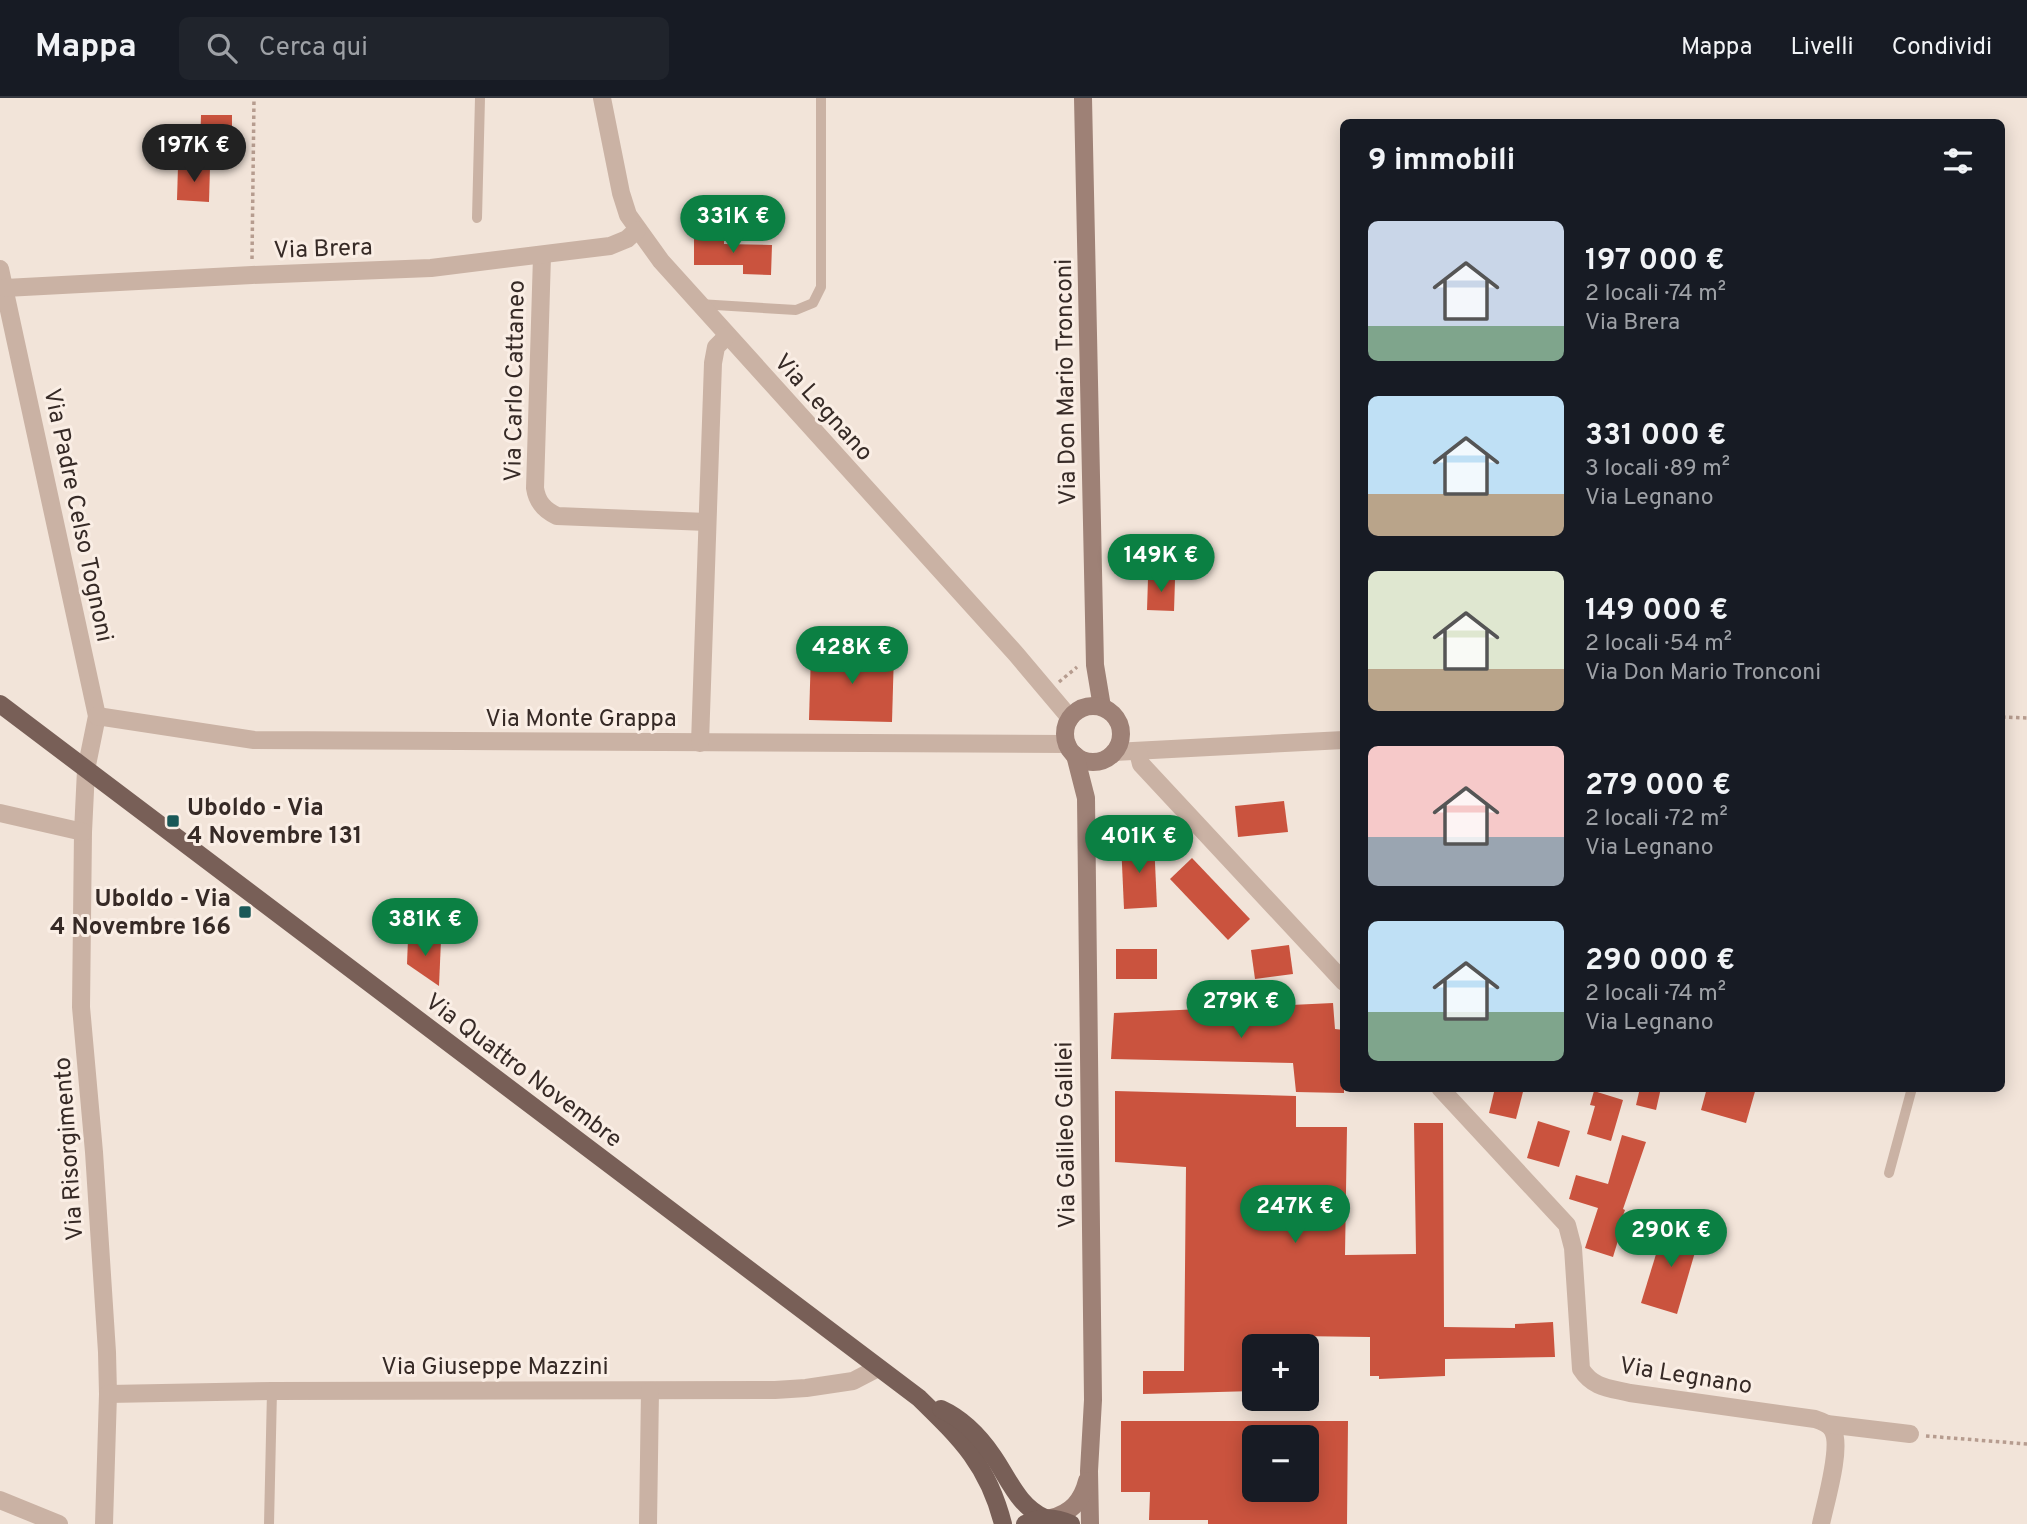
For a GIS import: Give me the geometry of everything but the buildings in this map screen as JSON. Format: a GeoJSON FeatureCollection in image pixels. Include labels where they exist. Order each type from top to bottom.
{"type":"FeatureCollection","features":[{"type":"Feature","properties":{"kind":"main road","name":"Via Quattro Novembre"},"geometry":{"type":"LineString","coordinates":[[0,704],[919,1398],[966,1445],[993,1492],[1003,1524]]}},
{"type":"Feature","properties":{"kind":"main road","name":"Via Quattro Novembre"},"geometry":{"type":"LineString","coordinates":[[919,1398],[947,1411],[977,1436],[1025,1505],[1048,1518]]}},
{"type":"Feature","properties":{"kind":"main road"},"geometry":{"type":"LineString","coordinates":[[1026,1524],[1048,1518],[1061,1519],[1070,1524]]}},
{"type":"Feature","properties":{"kind":"street","name":"Via Legnano"},"geometry":{"type":"LineString","coordinates":[[602,98],[621,193],[628,215],[637,230],[727,336],[1016,654],[1075,713]]}},
{"type":"Feature","properties":{"kind":"street","name":"Via Don Mario Tronconi"},"geometry":{"type":"LineString","coordinates":[[1083,98],[1096,665],[1102,707]]}},
{"type":"Feature","properties":{"kind":"street","name":"Via Brera"},"geometry":{"type":"LineString","coordinates":[[5,288],[431,268],[610,246],[627,239],[637,230]]}},
{"type":"Feature","properties":{"kind":"street","name":"Via Carlo Cattaneo"},"geometry":{"type":"LineString","coordinates":[[541,256],[534,488],[536,497],[542,506],[557,516],[707,522]]}},
{"type":"Feature","properties":{"kind":"street","name":"Via Padre Celso Tognoni"},"geometry":{"type":"LineString","coordinates":[[0,269],[97,716],[86,770]]}},
{"type":"Feature","properties":{"kind":"street"},"geometry":{"type":"LineString","coordinates":[[699,743],[713,363],[716,347],[727,336]]}},
{"type":"Feature","properties":{"kind":"street","name":"Via Don Mario Tronconi"},"geometry":{"type":"LineString","coordinates":[[1075,713],[1096,665]]}},
{"type":"Feature","properties":{"kind":"street"},"geometry":{"type":"LineString","coordinates":[[1107,756],[1119,744],[1120,726],[1110,711],[1102,707],[1087,706],[1075,713],[1065,731],[1071,749],[1092,762],[1107,756],[1138,752],[1340,740]]}},
{"type":"Feature","properties":{"kind":"street","name":"Via Monte Grappa"},"geometry":{"type":"LineString","coordinates":[[97,716],[254,740],[1071,749]]}},
{"type":"Feature","properties":{"kind":"street","name":"Via Galileo Galilei"},"geometry":{"type":"LineString","coordinates":[[1071,749],[1086,798],[1093,1386],[1089,1471],[1090,1524]]}},
{"type":"Feature","properties":{"kind":"street"},"geometry":{"type":"LineString","coordinates":[[1138,752],[1141,764],[1340,978]]}},
{"type":"Feature","properties":{"kind":"street","name":"Via Galileo Galilei"},"geometry":{"type":"LineString","coordinates":[[1086,798],[1107,756]]}},
{"type":"Feature","properties":{"kind":"street","name":"Via Risorgimento"},"geometry":{"type":"LineString","coordinates":[[86,770],[81,1007],[94,1152],[108,1394],[104,1524]]}},
{"type":"Feature","properties":{"kind":"street"},"geometry":{"type":"LineString","coordinates":[[0,813],[83,832]]}},
{"type":"Feature","properties":{"kind":"street","name":"Via Legnano"},"geometry":{"type":"LineString","coordinates":[[1444,1092],[1567,1225],[1573,1248],[1581,1369],[1588,1380],[1601,1387],[1629,1393],[1910,1434]]}},
{"type":"Feature","properties":{"kind":"street","name":"Via Giuseppe Mazzini"},"geometry":{"type":"LineString","coordinates":[[108,1394],[806,1388],[853,1381],[878,1368]]}},
{"type":"Feature","properties":{"kind":"street"},"geometry":{"type":"LineString","coordinates":[[648,1524],[650,1391]]}},
{"type":"Feature","properties":{"kind":"street"},"geometry":{"type":"LineString","coordinates":[[1821,1524],[1836,1449],[1833,1430],[1827,1424]]}},
{"type":"Feature","properties":{"kind":"street","name":"Via Galileo Galilei"},"geometry":{"type":"LineString","coordinates":[[1048,1518],[1068,1512],[1075,1506],[1085,1489],[1089,1471]]}},
{"type":"Feature","properties":{"kind":"street"},"geometry":{"type":"LineString","coordinates":[[0,1500],[59,1524]]}},
{"type":"Feature","properties":{"kind":"lane"},"geometry":{"type":"LineString","coordinates":[[477,218],[480,98]]}},
{"type":"Feature","properties":{"kind":"lane"},"geometry":{"type":"LineString","coordinates":[[698,304],[796,310],[813,303],[821,287],[821,98]]}},
{"type":"Feature","properties":{"kind":"lane"},"geometry":{"type":"LineString","coordinates":[[1889,1173],[1911,1092]]}},
{"type":"Feature","properties":{"kind":"lane"},"geometry":{"type":"LineString","coordinates":[[269,1524],[272,1391]]}},
{"type":"Feature","properties":{"kind":"path"},"geometry":{"type":"LineString","coordinates":[[251,275],[254,98]]}},
{"type":"Feature","properties":{"kind":"path"},"geometry":{"type":"LineString","coordinates":[[2005,717],[2027,718]]}},
{"type":"Feature","properties":{"kind":"path"},"geometry":{"type":"LineString","coordinates":[[1910,1434],[2027,1444]]}},
{"type":"Feature","properties":{"kind":"place","name":"Uboldo - Via 4 Novembre 131"},"geometry":{"type":"Point","coordinates":[173,821]}},
{"type":"Feature","properties":{"kind":"place","name":"Uboldo - Via 4 Novembre 166"},"geometry":{"type":"Point","coordinates":[245,912]}}]}
